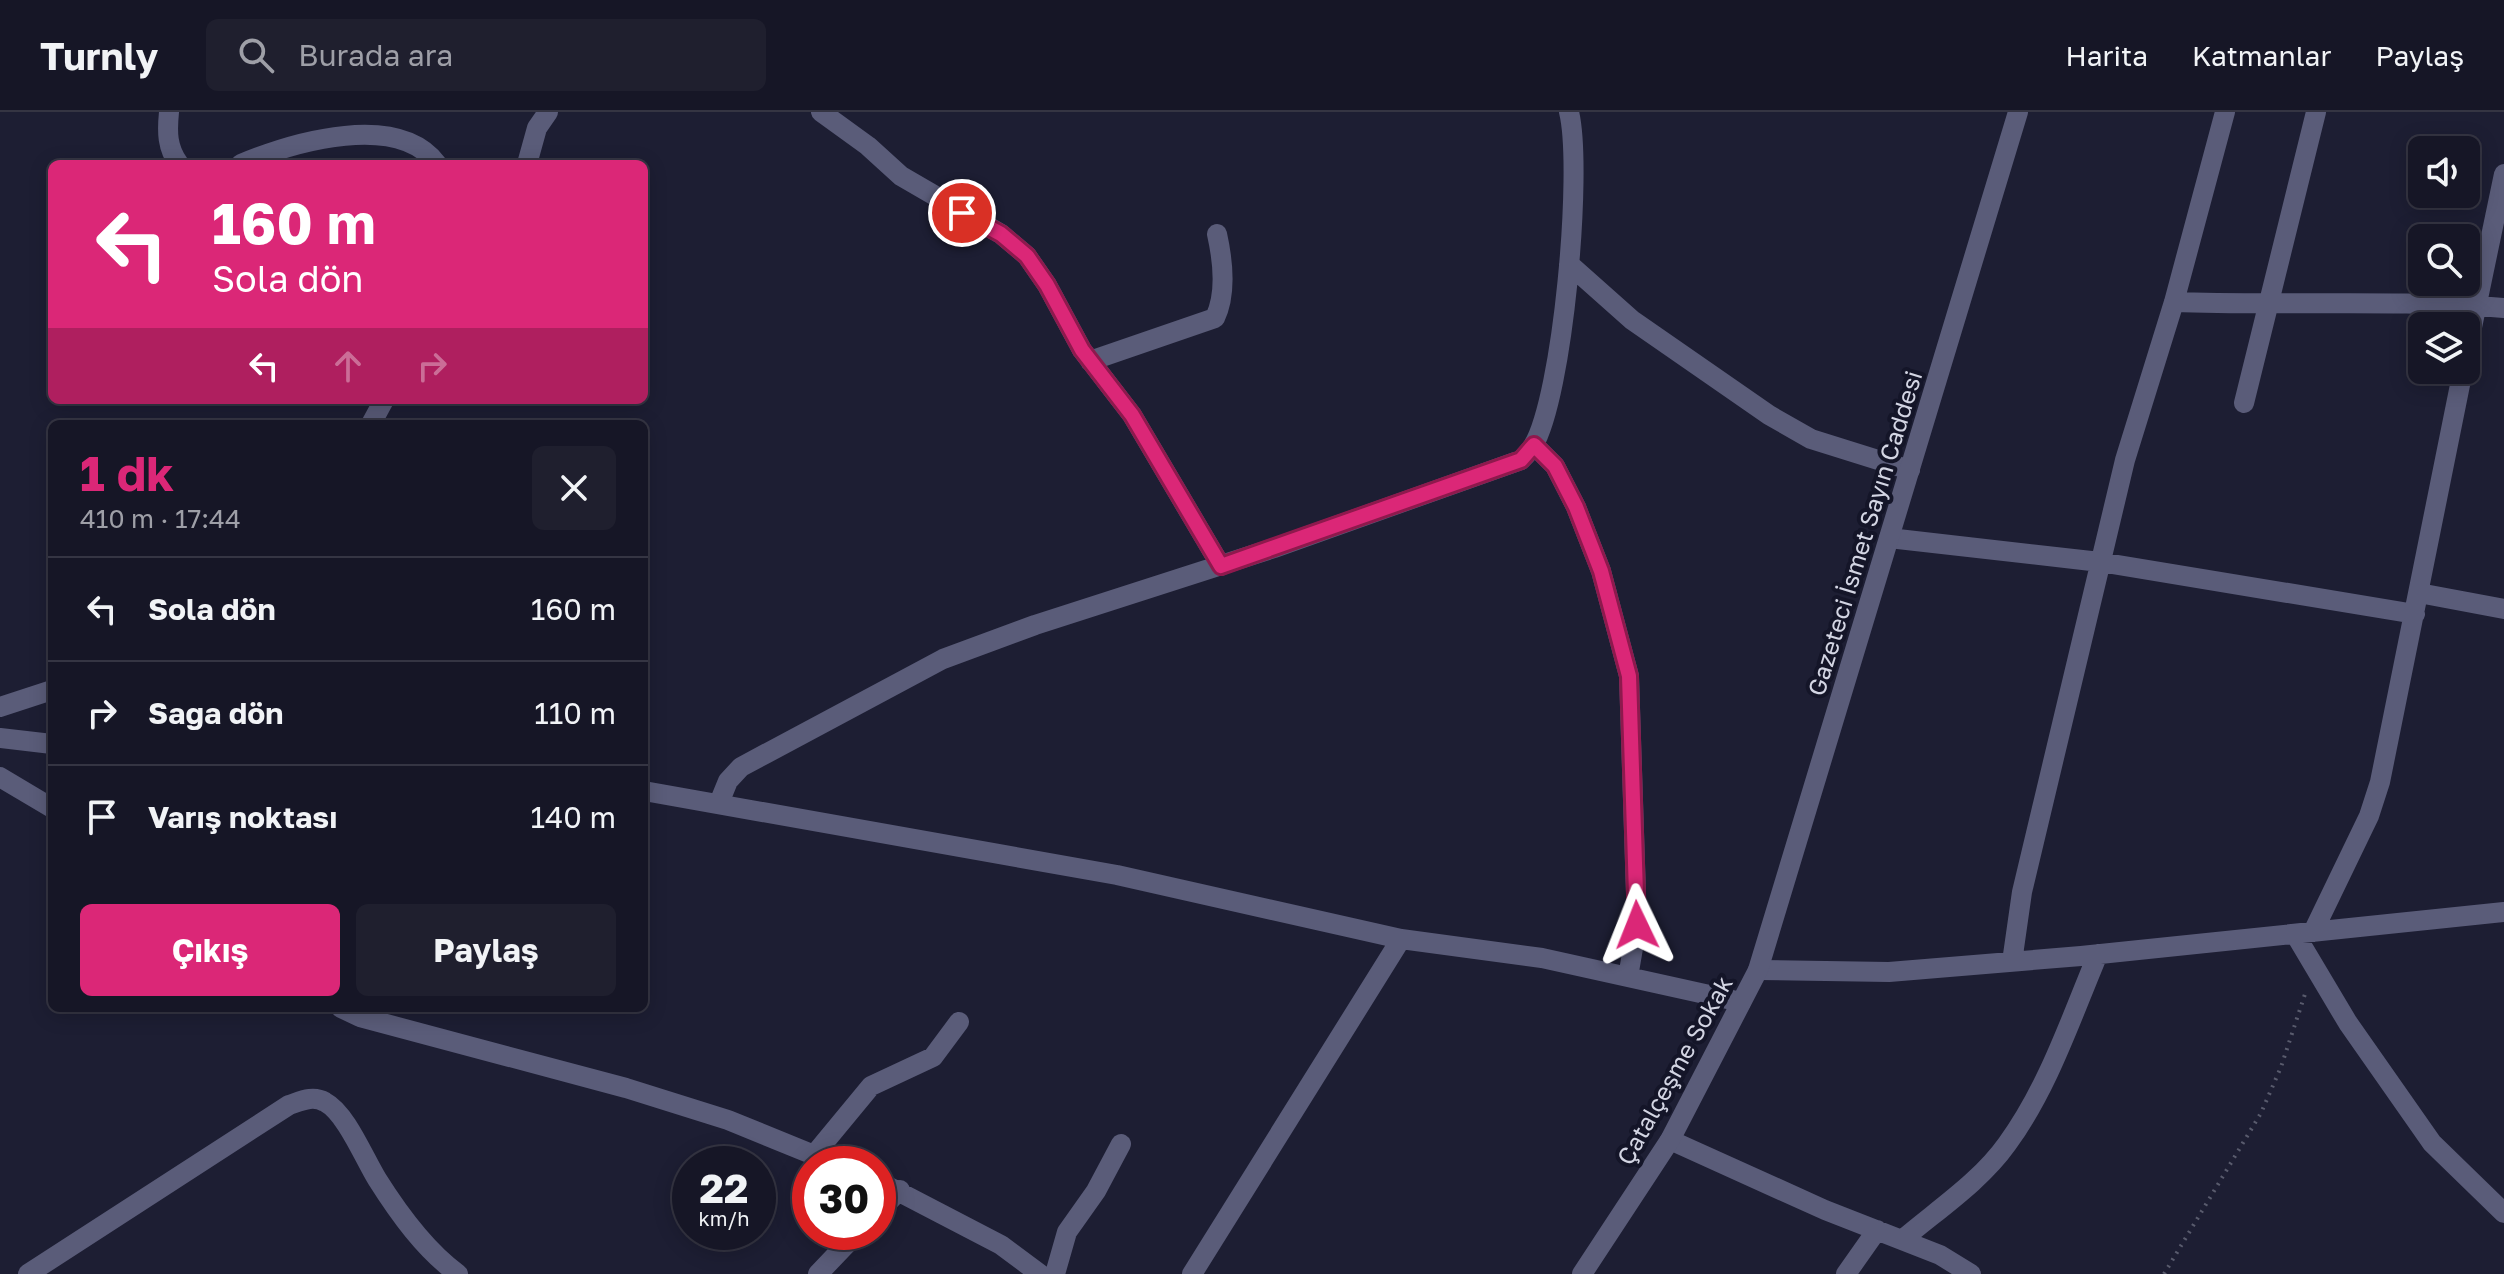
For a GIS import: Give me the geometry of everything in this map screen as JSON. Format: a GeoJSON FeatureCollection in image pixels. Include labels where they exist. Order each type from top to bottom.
{"type":"FeatureCollection","features":[{"type":"Feature","properties":{"kind":"street"},"geometry":{"type":"LineString","coordinates":[[169,112],[167,134],[176,160]]}},
{"type":"Feature","properties":{"kind":"street"},"geometry":{"type":"LineString","coordinates":[[528,160],[537,128],[548,112]]}},
{"type":"Feature","properties":{"kind":"street"},"geometry":{"type":"LineString","coordinates":[[821,112],[868,146],[901,176],[1001,234],[1027,256],[1090,361],[1132,415],[1221,566]]}},
{"type":"Feature","properties":{"kind":"street"},"geometry":{"type":"LineString","coordinates":[[719,803],[728,781],[741,767],[943,659],[1035,625],[1221,566],[1521,460],[1534,445],[1557,362],[1569,264],[1573,167],[1569,112]]}},
{"type":"Feature","properties":{"kind":"street","name":"Gazeteci İsmet Sayın Caddesi"},"geometry":{"type":"LineString","coordinates":[[1758,970],[2018,112]]}},
{"type":"Feature","properties":{"kind":"street"},"geometry":{"type":"LineString","coordinates":[[2012,962],[2022,892],[2125,460],[2174,302],[2225,112]]}},
{"type":"Feature","properties":{"kind":"street"},"geometry":{"type":"LineString","coordinates":[[2244,403],[2316,112]]}},
{"type":"Feature","properties":{"kind":"street"},"geometry":{"type":"LineString","coordinates":[[251,160],[306,139],[367,125],[393,127],[417,140],[434,160]]}},
{"type":"Feature","properties":{"kind":"street"},"geometry":{"type":"LineString","coordinates":[[2475,312],[2504,174]]}},
{"type":"Feature","properties":{"kind":"street"},"geometry":{"type":"LineString","coordinates":[[1090,361],[1215,318],[1222,304],[1222,257],[1217,234]]}},
{"type":"Feature","properties":{"kind":"street"},"geometry":{"type":"LineString","coordinates":[[1569,264],[1632,320],[1769,415],[1811,439],[1910,470]]}},
{"type":"Feature","properties":{"kind":"street"},"geometry":{"type":"LineString","coordinates":[[2174,302],[2504,308]]}},
{"type":"Feature","properties":{"kind":"street"},"geometry":{"type":"LineString","coordinates":[[2460,384],[2380,782],[2369,816],[2304,933],[2317,971],[2348,1023],[2432,1143],[2504,1213]]}},
{"type":"Feature","properties":{"kind":"street"},"geometry":{"type":"LineString","coordinates":[[1534,445],[1555,466],[1576,507],[1601,571],[1629,676],[1637,925],[1628,977]]}},
{"type":"Feature","properties":{"kind":"street"},"geometry":{"type":"LineString","coordinates":[[1889,538],[2417,603],[2504,609]]}},
{"type":"Feature","properties":{"kind":"street"},"geometry":{"type":"LineString","coordinates":[[0,707],[48,691]]}},
{"type":"Feature","properties":{"kind":"street"},"geometry":{"type":"LineString","coordinates":[[0,738],[48,744]]}},
{"type":"Feature","properties":{"kind":"street"},"geometry":{"type":"LineString","coordinates":[[0,777],[48,806]]}},
{"type":"Feature","properties":{"kind":"street"},"geometry":{"type":"LineString","coordinates":[[648,792],[1117,875],[1401,939],[1542,958],[1741,1002]]}},
{"type":"Feature","properties":{"kind":"street"},"geometry":{"type":"LineString","coordinates":[[1758,970],[1889,972],[2504,912]]}},
{"type":"Feature","properties":{"kind":"street"},"geometry":{"type":"LineString","coordinates":[[1192,1274],[1401,939]]}},
{"type":"Feature","properties":{"kind":"street"},"geometry":{"type":"LineString","coordinates":[[1902,1240],[1989,1166],[2006,1146],[2051,1065],[2098,954]]}},
{"type":"Feature","properties":{"kind":"street","name":"Çatalçeşme Sokak"},"geometry":{"type":"LineString","coordinates":[[1582,1274],[1670,1140],[1758,970]]}},
{"type":"Feature","properties":{"kind":"street"},"geometry":{"type":"LineString","coordinates":[[349,1012],[626,1088],[728,1120],[792,1146]]}},
{"type":"Feature","properties":{"kind":"street"},"geometry":{"type":"LineString","coordinates":[[821,1146],[871,1086],[933,1057],[959,1022]]}},
{"type":"Feature","properties":{"kind":"street"},"geometry":{"type":"LineString","coordinates":[[28,1274],[289,1105],[309,1097],[324,1101],[339,1114],[378,1182],[423,1243],[450,1272]]}},
{"type":"Feature","properties":{"kind":"street"},"geometry":{"type":"LineString","coordinates":[[1670,1140],[1940,1255],[1971,1274]]}},
{"type":"Feature","properties":{"kind":"street"},"geometry":{"type":"LineString","coordinates":[[1055,1274],[1067,1232],[1096,1191],[1121,1144]]}},
{"type":"Feature","properties":{"kind":"street"},"geometry":{"type":"LineString","coordinates":[[896,1188],[1001,1245],[1040,1274]]}},
{"type":"Feature","properties":{"kind":"street"},"geometry":{"type":"LineString","coordinates":[[896,1194],[900,1190]]}},
{"type":"Feature","properties":{"kind":"street"},"geometry":{"type":"LineString","coordinates":[[1846,1274],[1877,1230]]}},
{"type":"Feature","properties":{"kind":"street"},"geometry":{"type":"LineString","coordinates":[[818,1274],[841,1250]]}},
{"type":"Feature","properties":{"kind":"path"},"geometry":{"type":"LineString","coordinates":[[2164,1274],[2261,1113],[2281,1067],[2301,999],[2317,971]]}},
{"type":"Feature","properties":{"kind":"route"},"geometry":{"type":"LineString","coordinates":[[962,213],[1001,234],[1027,256],[1047,285],[1082,350],[1132,415],[1221,566],[1521,460],[1534,445],[1555,466],[1576,507],[1601,571],[1629,676],[1637,925]]}}]}
